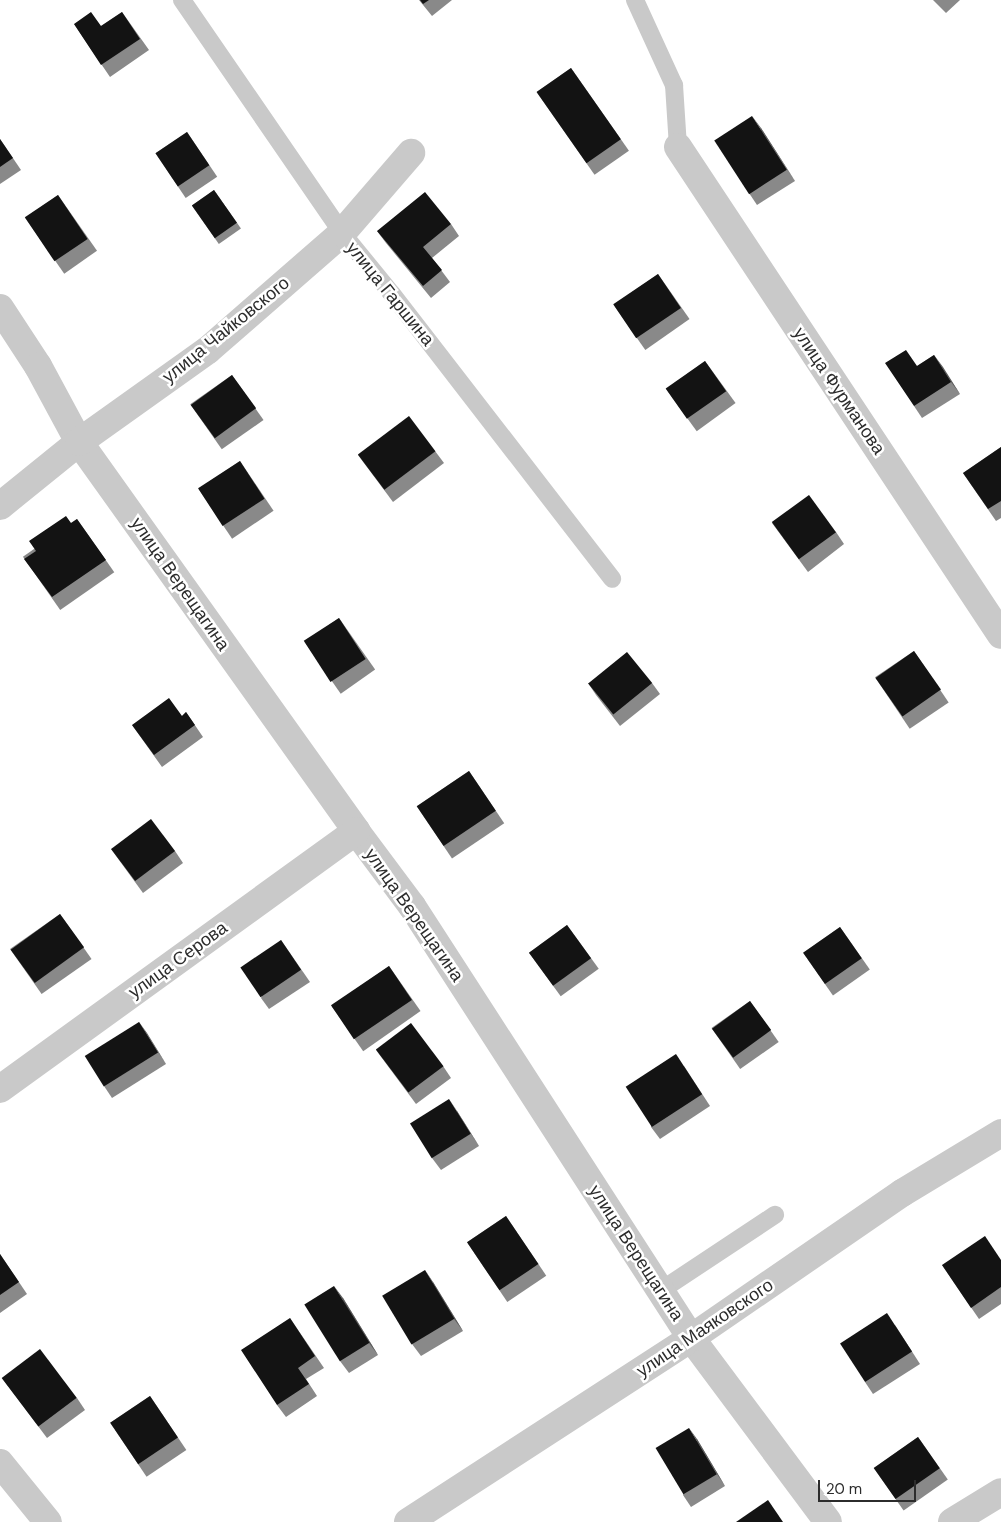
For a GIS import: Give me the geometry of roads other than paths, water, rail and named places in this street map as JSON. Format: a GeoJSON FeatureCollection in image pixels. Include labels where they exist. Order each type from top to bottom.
{"type":"FeatureCollection","features":[{"type":"Feature","properties":{"kind":"street","name":"улица Фурманова"},"geometry":{"type":"LineString","coordinates":[[678,147],[1001,635]]}},
{"type":"Feature","properties":{"kind":"street","name":"улица Чайковского"},"geometry":{"type":"LineString","coordinates":[[0,506],[79,442],[208,350],[342,233],[411,153]]}},
{"type":"Feature","properties":{"kind":"street","name":"улица Верещагина"},"geometry":{"type":"LineString","coordinates":[[0,308],[38,366],[79,442],[417,915],[692,1338],[828,1522]]}},
{"type":"Feature","properties":{"kind":"street","name":"улица Серова"},"geometry":{"type":"LineString","coordinates":[[0,1089],[356,831]]}},
{"type":"Feature","properties":{"kind":"street","name":"улица Маяковского"},"geometry":{"type":"LineString","coordinates":[[408,1522],[692,1338],[902,1194],[1001,1133]]}},
{"type":"Feature","properties":{"kind":"street"},"geometry":{"type":"LineString","coordinates":[[0,1463],[48,1522]]}},
{"type":"Feature","properties":{"kind":"street"},"geometry":{"type":"LineString","coordinates":[[952,1522],[1001,1492]]}},
{"type":"Feature","properties":{"kind":"lane","name":"улица Гаршина"},"geometry":{"type":"LineString","coordinates":[[182,0],[342,233],[392,294],[612,579]]}},
{"type":"Feature","properties":{"kind":"lane"},"geometry":{"type":"LineString","coordinates":[[635,0],[674,85],[678,147]]}},
{"type":"Feature","properties":{"kind":"lane"},"geometry":{"type":"LineString","coordinates":[[660,1290],[775,1215]]}}]}
